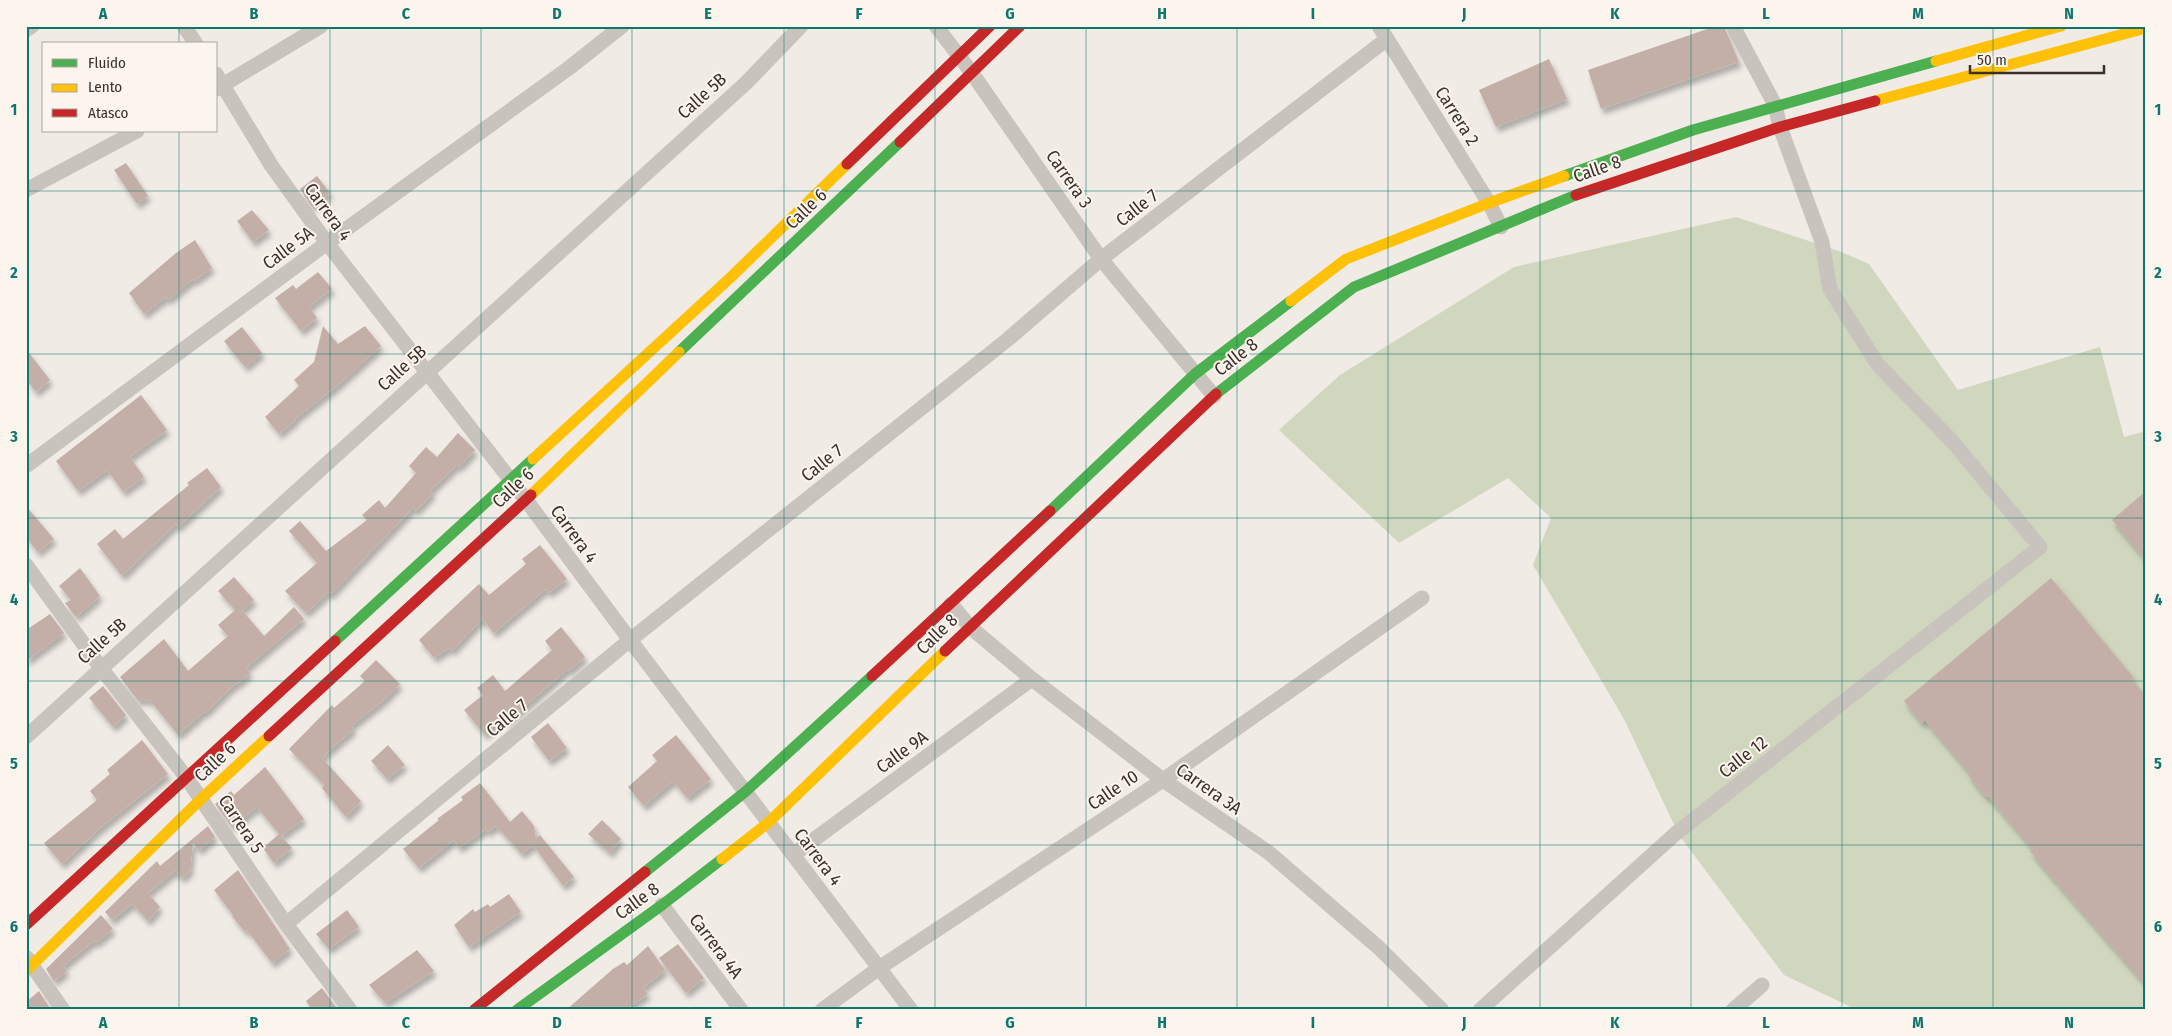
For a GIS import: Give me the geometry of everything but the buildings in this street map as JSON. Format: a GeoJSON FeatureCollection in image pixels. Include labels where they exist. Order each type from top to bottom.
{"type":"FeatureCollection","features":[{"type":"Feature","properties":{"kind":"street"},"geometry":{"type":"LineString","coordinates":[[26,30],[32,26]]}},
{"type":"Feature","properties":{"kind":"street"},"geometry":{"type":"LineString","coordinates":[[184,26],[195,42]]}},
{"type":"Feature","properties":{"kind":"street"},"geometry":{"type":"LineString","coordinates":[[219,83],[321,26]]}},
{"type":"Feature","properties":{"kind":"street","name":"Calle 5A"},"geometry":{"type":"LineString","coordinates":[[26,466],[327,243],[569,68],[622,26]]}},
{"type":"Feature","properties":{"kind":"street","name":"Calle 5B"},"geometry":{"type":"LineString","coordinates":[[26,737],[746,82],[801,26]]}},
{"type":"Feature","properties":{"kind":"street","name":"Carrera 3"},"geometry":{"type":"LineString","coordinates":[[936,26],[972,73],[1101,260],[1214,396]]}},
{"type":"Feature","properties":{"kind":"street","name":"Calle 6"},"geometry":{"type":"LineString","coordinates":[[26,925],[730,278],[990,26]]}},
{"type":"Feature","properties":{"kind":"street","name":"Calle 6"},"geometry":{"type":"LineString","coordinates":[[28,964],[200,799],[526,500],[633,395],[743,293],[1020,26]]}},
{"type":"Feature","properties":{"kind":"street"},"geometry":{"type":"LineString","coordinates":[[1733,26],[1775,105],[1780,127]]}},
{"type":"Feature","properties":{"kind":"street","name":"Calle 8"},"geometry":{"type":"LineString","coordinates":[[474,1010],[745,792],[951,604],[1195,374],[1346,259],[1489,203],[1693,130],[1775,105],[2061,26]]}},
{"type":"Feature","properties":{"kind":"street","name":"Calle 8"},"geometry":{"type":"LineString","coordinates":[[517,1010],[662,905],[768,822],[1214,396],[1354,287],[1576,195],[1780,127],[2146,28]]}},
{"type":"Feature","properties":{"kind":"street","name":"Carrera 2"},"geometry":{"type":"LineString","coordinates":[[1383,33],[1489,203],[1501,227]]}},
{"type":"Feature","properties":{"kind":"street","name":"Calle 7"},"geometry":{"type":"LineString","coordinates":[[286,924],[630,640],[1007,340],[1101,260],[1383,33]]}},
{"type":"Feature","properties":{"kind":"street","name":"Carrera 4"},"geometry":{"type":"LineString","coordinates":[[219,83],[271,165],[327,243],[526,500],[911,1010]]}},
{"type":"Feature","properties":{"kind":"street","name":"Calle 12"},"geometry":{"type":"LineString","coordinates":[[1480,1010],[1674,835],[2040,547],[1952,441],[1878,365],[1830,289],[1822,242],[1780,127]]}},
{"type":"Feature","properties":{"kind":"street"},"geometry":{"type":"LineString","coordinates":[[26,190],[135,132]]}},
{"type":"Feature","properties":{"kind":"street"},"geometry":{"type":"LineString","coordinates":[[730,278],[743,293]]}},
{"type":"Feature","properties":{"kind":"street"},"geometry":{"type":"LineString","coordinates":[[419,562],[435,582]]}},
{"type":"Feature","properties":{"kind":"street","name":"Carrera 5"},"geometry":{"type":"LineString","coordinates":[[26,565],[101,668],[186,777],[286,924],[350,1010]]}},
{"type":"Feature","properties":{"kind":"street","name":"Calle 10"},"geometry":{"type":"LineString","coordinates":[[822,1010],[879,968],[1163,780],[1422,598]]}},
{"type":"Feature","properties":{"kind":"street","name":"Carrera 3A"},"geometry":{"type":"LineString","coordinates":[[951,604],[970,627],[1032,679],[1163,780],[1268,852],[1378,947],[1442,1010]]}},
{"type":"Feature","properties":{"kind":"street","name":"Calle 9A"},"geometry":{"type":"LineString","coordinates":[[793,855],[1032,679]]}},
{"type":"Feature","properties":{"kind":"street","name":"Carrera 4A"},"geometry":{"type":"LineString","coordinates":[[662,905],[741,1010]]}},
{"type":"Feature","properties":{"kind":"street"},"geometry":{"type":"LineString","coordinates":[[28,964],[64,1010]]}},
{"type":"Feature","properties":{"kind":"street"},"geometry":{"type":"LineString","coordinates":[[1734,1010],[1762,985]]}},
{"type":"Feature","properties":{"kind":"green space"},"geometry":{"type":"Polygon","coordinates":[[[1736,217],[1839,251],[1869,264],[1958,390],[2100,347],[2124,437],[2146,431],[2146,1010],[1857,1010],[1784,975],[1679,835],[1624,719],[1533,565],[1551,518],[1508,478],[1399,543],[1279,430],[1340,375],[1514,267],[1736,217]]]}},
{"type":"Feature","properties":{"kind":"traffic: fast"},"geometry":{"type":"LineString","coordinates":[[1564,176],[1693,130],[1936,61]]}},
{"type":"Feature","properties":{"kind":"traffic: fast"},"geometry":{"type":"LineString","coordinates":[[679,352],[900,142]]}},
{"type":"Feature","properties":{"kind":"traffic: fast"},"geometry":{"type":"LineString","coordinates":[[1216,394],[1354,287],[1576,195]]}},
{"type":"Feature","properties":{"kind":"traffic: fast"},"geometry":{"type":"LineString","coordinates":[[1050,511],[1195,374],[1291,301]]}},
{"type":"Feature","properties":{"kind":"traffic: fast"},"geometry":{"type":"LineString","coordinates":[[335,641],[533,459]]}},
{"type":"Feature","properties":{"kind":"traffic: fast"},"geometry":{"type":"LineString","coordinates":[[645,872],[745,792],[872,676]]}},
{"type":"Feature","properties":{"kind":"traffic: fast"},"geometry":{"type":"LineString","coordinates":[[517,1010],[722,859]]}},
{"type":"Feature","properties":{"kind":"traffic: slow"},"geometry":{"type":"LineString","coordinates":[[1936,61],[2061,26]]}},
{"type":"Feature","properties":{"kind":"traffic: slow"},"geometry":{"type":"LineString","coordinates":[[1875,101],[2146,28]]}},
{"type":"Feature","properties":{"kind":"traffic: slow"},"geometry":{"type":"LineString","coordinates":[[533,459],[730,278],[847,164]]}},
{"type":"Feature","properties":{"kind":"traffic: slow"},"geometry":{"type":"LineString","coordinates":[[1291,301],[1346,259],[1564,176]]}},
{"type":"Feature","properties":{"kind":"traffic: slow"},"geometry":{"type":"LineString","coordinates":[[531,495],[679,352]]}},
{"type":"Feature","properties":{"kind":"traffic: slow"},"geometry":{"type":"LineString","coordinates":[[722,859],[769,822],[945,651]]}},
{"type":"Feature","properties":{"kind":"traffic: slow"},"geometry":{"type":"LineString","coordinates":[[26,971],[201,799],[269,736]]}},
{"type":"Feature","properties":{"kind":"traffic: jam"},"geometry":{"type":"LineString","coordinates":[[847,164],[990,26]]}},
{"type":"Feature","properties":{"kind":"traffic: jam"},"geometry":{"type":"LineString","coordinates":[[900,142],[1020,26]]}},
{"type":"Feature","properties":{"kind":"traffic: jam"},"geometry":{"type":"LineString","coordinates":[[1576,195],[1780,127],[1875,101]]}},
{"type":"Feature","properties":{"kind":"traffic: jam"},"geometry":{"type":"LineString","coordinates":[[945,651],[1216,394]]}},
{"type":"Feature","properties":{"kind":"traffic: jam"},"geometry":{"type":"LineString","coordinates":[[269,736],[531,495]]}},
{"type":"Feature","properties":{"kind":"traffic: jam"},"geometry":{"type":"LineString","coordinates":[[872,676],[1050,511]]}},
{"type":"Feature","properties":{"kind":"traffic: jam"},"geometry":{"type":"LineString","coordinates":[[26,925],[335,641]]}},
{"type":"Feature","properties":{"kind":"traffic: jam"},"geometry":{"type":"LineString","coordinates":[[474,1010],[645,872]]}}]}
